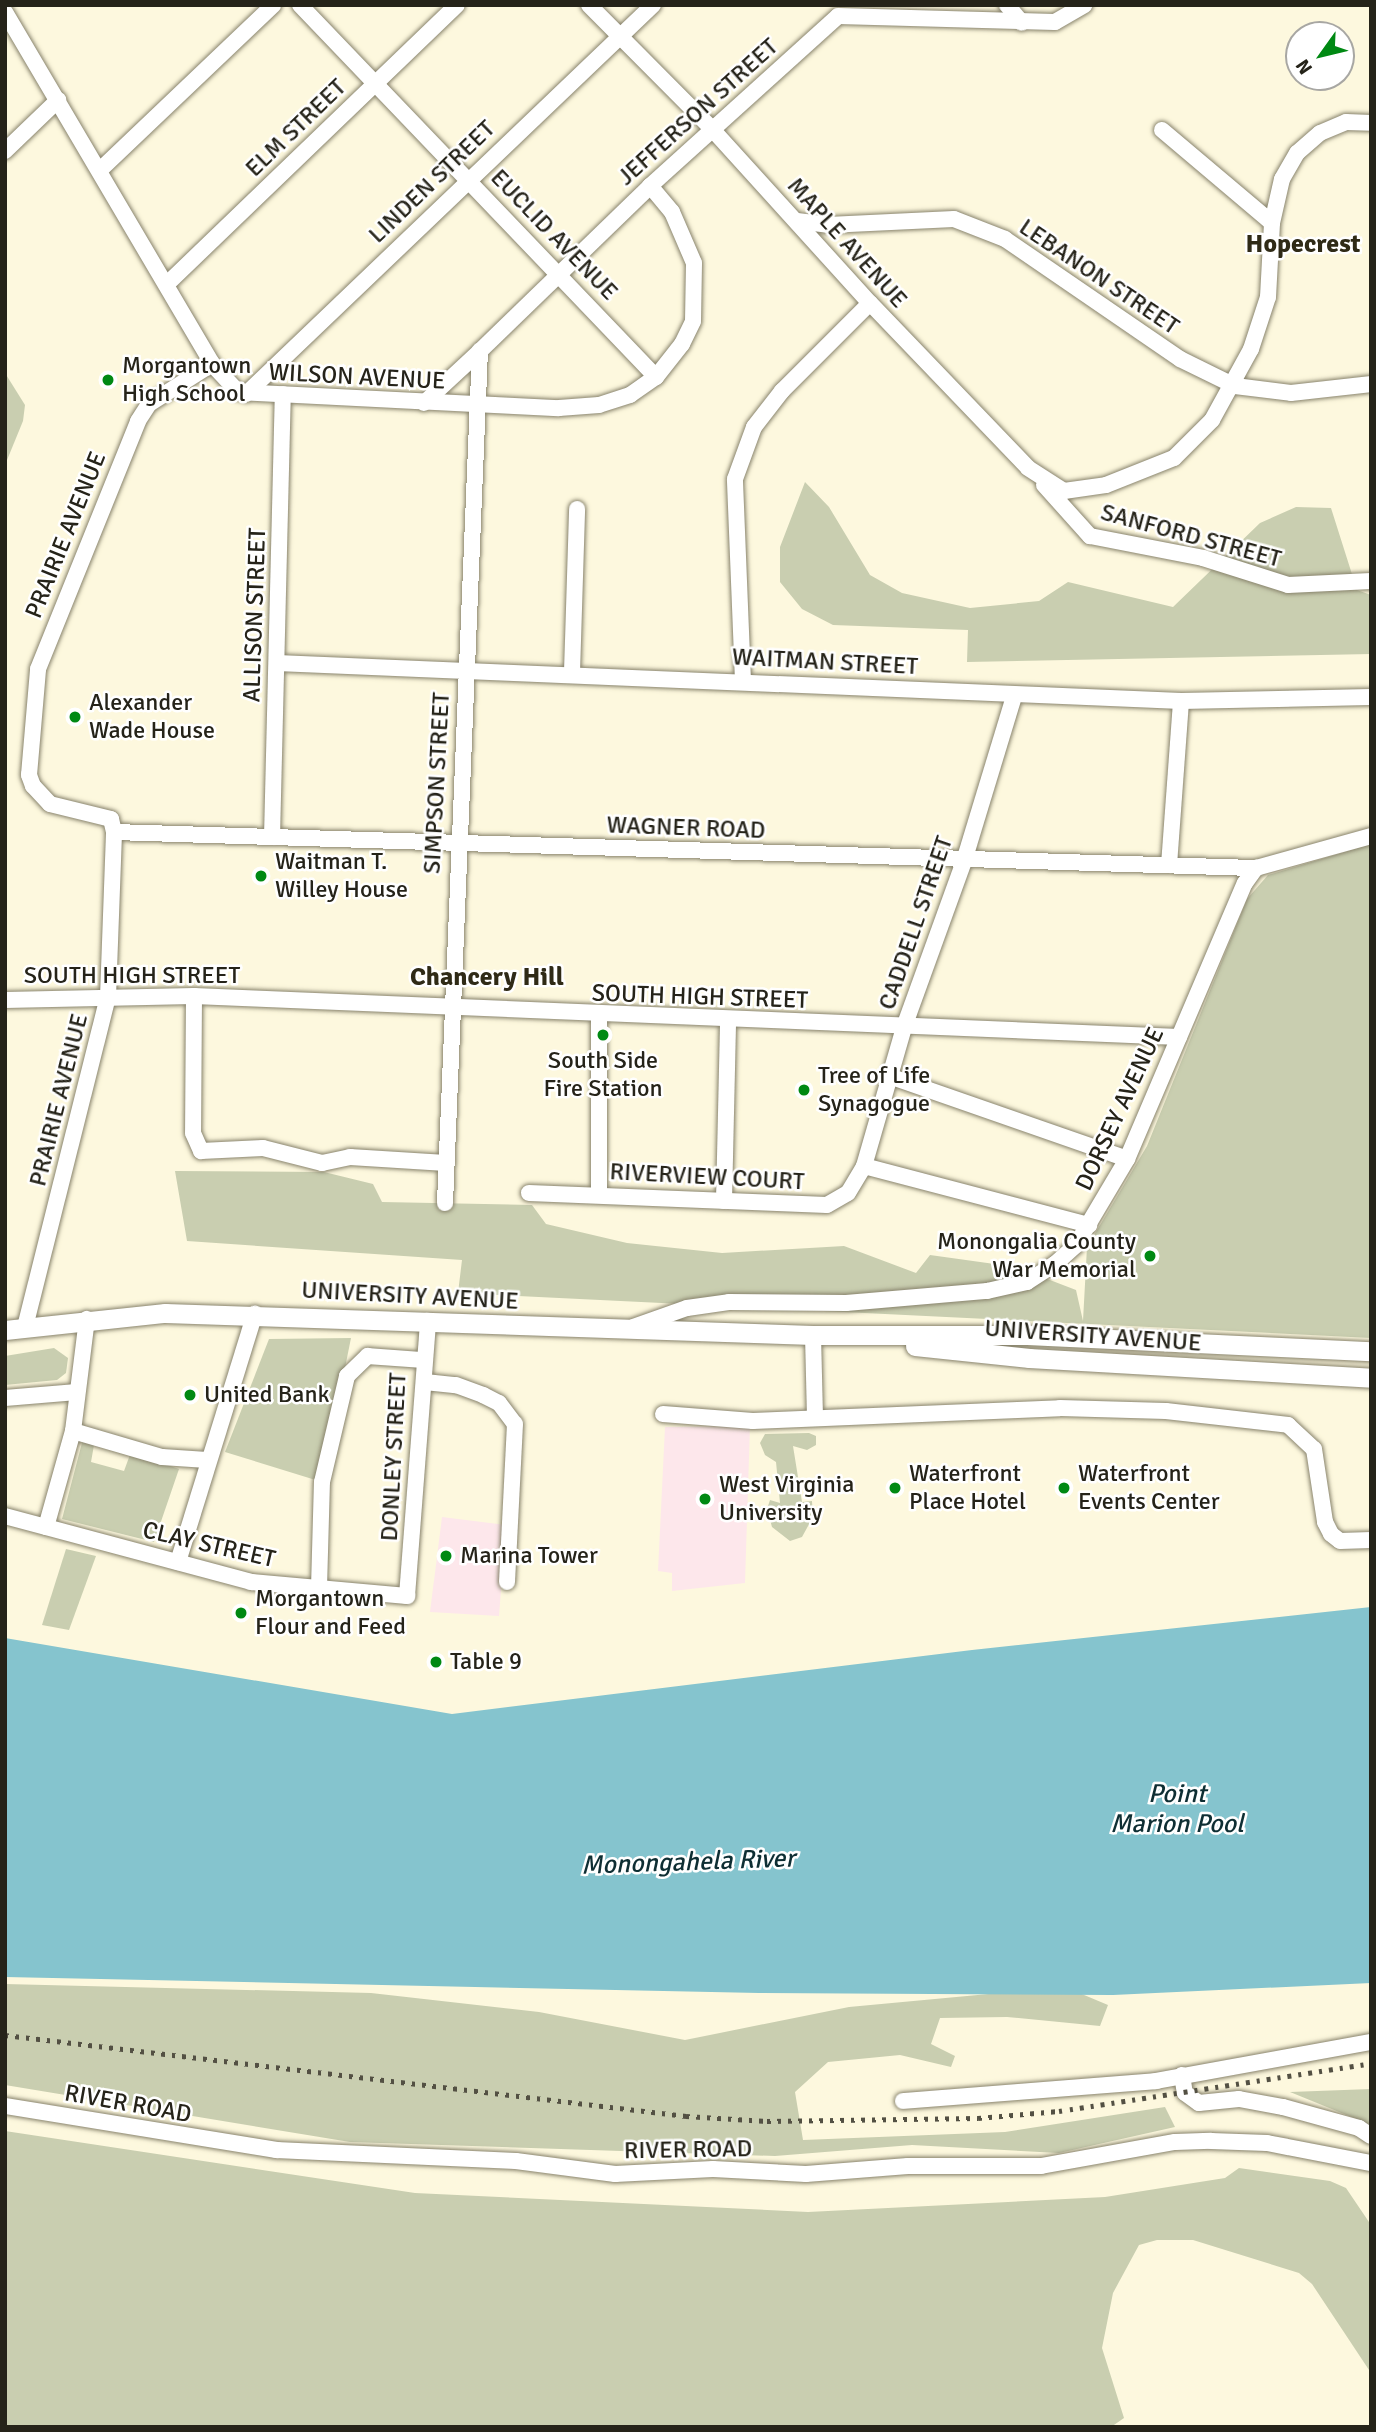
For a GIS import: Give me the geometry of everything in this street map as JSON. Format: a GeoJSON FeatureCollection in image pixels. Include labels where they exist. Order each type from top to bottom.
{"type":"FeatureCollection","features":[{"type":"Feature","properties":{"kind":"main road","name":"UNIVERSITY AVENUE"},"geometry":{"type":"LineString","coordinates":[[5,1330],[87,1319],[165,1313],[255,1314],[813,1335],[1027,1335],[1371,1351]]}},
{"type":"Feature","properties":{"kind":"main road","name":"UNIVERSITY AVENUE"},"geometry":{"type":"LineString","coordinates":[[813,1335],[1029,1358],[1371,1378]]}},
{"type":"Feature","properties":{"kind":"street"},"geometry":{"type":"LineString","coordinates":[[5,12],[13,5]]}},
{"type":"Feature","properties":{"kind":"street"},"geometry":{"type":"LineString","coordinates":[[100,170],[273,5]]}},
{"type":"Feature","properties":{"kind":"street","name":"EUCLID AVENUE"},"geometry":{"type":"LineString","coordinates":[[300,5],[656,377]]}},
{"type":"Feature","properties":{"kind":"street","name":"ELM STREET"},"geometry":{"type":"LineString","coordinates":[[167,284],[457,5]]}},
{"type":"Feature","properties":{"kind":"street","name":"MAPLE AVENUE"},"geometry":{"type":"LineString","coordinates":[[589,5],[712,129],[870,303],[1028,468],[1050,485],[1065,491],[1106,485],[1174,458],[1212,420],[1235,386]]}},
{"type":"Feature","properties":{"kind":"street","name":"LINDEN STREET"},"geometry":{"type":"LineString","coordinates":[[246,394],[468,178],[653,5]]}},
{"type":"Feature","properties":{"kind":"street"},"geometry":{"type":"LineString","coordinates":[[1007,5],[1022,23]]}},
{"type":"Feature","properties":{"kind":"street","name":"JEFFERSON STREET"},"geometry":{"type":"LineString","coordinates":[[424,403],[833,10],[1022,23],[1055,22],[1084,5]]}},
{"type":"Feature","properties":{"kind":"street","name":"WILSON AVENUE"},"geometry":{"type":"LineString","coordinates":[[5,12],[212,364],[225,383],[246,394],[477,406],[600,405],[630,395],[656,377],[682,345],[693,321],[695,273],[685,236],[650,186]]}},
{"type":"Feature","properties":{"kind":"street"},"geometry":{"type":"LineString","coordinates":[[5,150],[58,100]]}},
{"type":"Feature","properties":{"kind":"street"},"geometry":{"type":"LineString","coordinates":[[1235,386],[1268,297],[1272,223],[1282,179],[1297,153],[1320,133],[1346,122],[1371,123]]}},
{"type":"Feature","properties":{"kind":"street"},"geometry":{"type":"LineString","coordinates":[[1162,130],[1272,223]]}},
{"type":"Feature","properties":{"kind":"street","name":"LEBANON STREET"},"geometry":{"type":"LineString","coordinates":[[797,221],[828,225],[954,219],[1005,239],[1180,359],[1235,386],[1291,393],[1371,384]]}},
{"type":"Feature","properties":{"kind":"street"},"geometry":{"type":"LineString","coordinates":[[743,681],[735,479],[754,427],[782,391],[870,303]]}},
{"type":"Feature","properties":{"kind":"street"},"geometry":{"type":"LineString","coordinates":[[477,406],[480,351]]}},
{"type":"Feature","properties":{"kind":"street","name":"PRAIRIE AVENUE"},"geometry":{"type":"LineString","coordinates":[[25,1327],[108,997],[114,832],[111,819],[50,804],[33,786],[29,775],[38,669],[138,421],[149,404],[167,390],[212,364]]}},
{"type":"Feature","properties":{"kind":"street","name":"ALLISON STREET"},"geometry":{"type":"LineString","coordinates":[[272,836],[283,394]]}},
{"type":"Feature","properties":{"kind":"street","name":"SIMPSON STREET"},"geometry":{"type":"LineString","coordinates":[[445,1203],[450,1010],[477,406]]}},
{"type":"Feature","properties":{"kind":"street","name":"SANFORD STREET"},"geometry":{"type":"LineString","coordinates":[[1028,468],[1090,536],[1203,558],[1288,585],[1371,581]]}},
{"type":"Feature","properties":{"kind":"street"},"geometry":{"type":"LineString","coordinates":[[572,672],[577,509]]}},
{"type":"Feature","properties":{"kind":"street","name":"WAITMAN STREET"},"geometry":{"type":"LineString","coordinates":[[277,663],[572,672],[1014,696],[1181,701],[1371,697]]}},
{"type":"Feature","properties":{"kind":"street","name":"CADDELL STREET"},"geometry":{"type":"LineString","coordinates":[[864,1167],[904,1027],[964,861],[1014,696]]}},
{"type":"Feature","properties":{"kind":"street"},"geometry":{"type":"LineString","coordinates":[[1169,865],[1181,701]]}},
{"type":"Feature","properties":{"kind":"street","name":"WAGNER ROAD"},"geometry":{"type":"LineString","coordinates":[[114,832],[457,841],[964,861],[1256,868]]}},
{"type":"Feature","properties":{"kind":"street"},"geometry":{"type":"LineString","coordinates":[[1256,868],[1371,836]]}},
{"type":"Feature","properties":{"kind":"street","name":"DORSEY AVENUE"},"geometry":{"type":"LineString","coordinates":[[630,1328],[687,1308],[729,1302],[846,1303],[1000,1288],[1027,1282],[1055,1264],[1089,1225],[1127,1159],[1234,902],[1256,868]]}},
{"type":"Feature","properties":{"kind":"street"},"geometry":{"type":"LineString","coordinates":[[194,996],[196,1144],[201,1151],[263,1148],[291,1153],[299,1160],[322,1163],[350,1157],[446,1163]]}},
{"type":"Feature","properties":{"kind":"street","name":"SOUTH HIGH STREET"},"geometry":{"type":"LineString","coordinates":[[7,1000],[194,996],[450,1010],[1179,1037]]}},
{"type":"Feature","properties":{"kind":"street"},"geometry":{"type":"LineString","coordinates":[[598,1195],[599,1016]]}},
{"type":"Feature","properties":{"kind":"street"},"geometry":{"type":"LineString","coordinates":[[724,1202],[728,1021]]}},
{"type":"Feature","properties":{"kind":"street"},"geometry":{"type":"LineString","coordinates":[[889,1076],[1127,1159]]}},
{"type":"Feature","properties":{"kind":"street"},"geometry":{"type":"LineString","coordinates":[[864,1167],[1089,1225]]}},
{"type":"Feature","properties":{"kind":"street","name":"RIVERVIEW COURT"},"geometry":{"type":"LineString","coordinates":[[529,1193],[827,1205],[848,1193],[864,1167]]}},
{"type":"Feature","properties":{"kind":"street"},"geometry":{"type":"LineString","coordinates":[[178,1562],[207,1460],[255,1314]]}},
{"type":"Feature","properties":{"kind":"street"},"geometry":{"type":"LineString","coordinates":[[46,1527],[73,1431],[87,1319]]}},
{"type":"Feature","properties":{"kind":"street","name":"DONLEY STREET"},"geometry":{"type":"LineString","coordinates":[[407,1596],[428,1321]]}},
{"type":"Feature","properties":{"kind":"street"},"geometry":{"type":"LineString","coordinates":[[813,1335],[815,1418]]}},
{"type":"Feature","properties":{"kind":"street"},"geometry":{"type":"LineString","coordinates":[[318,1588],[322,1482],[347,1376],[368,1356],[423,1360]]}},
{"type":"Feature","properties":{"kind":"street"},"geometry":{"type":"LineString","coordinates":[[425,1382],[456,1385],[482,1395],[499,1403],[515,1424],[508,1582]]}},
{"type":"Feature","properties":{"kind":"street"},"geometry":{"type":"LineString","coordinates":[[5,1398],[77,1392]]}},
{"type":"Feature","properties":{"kind":"street"},"geometry":{"type":"LineString","coordinates":[[663,1414],[753,1421],[1060,1408],[1166,1411],[1288,1425],[1314,1449],[1325,1522],[1331,1534],[1340,1541],[1371,1540]]}},
{"type":"Feature","properties":{"kind":"street"},"geometry":{"type":"LineString","coordinates":[[73,1431],[162,1457],[207,1460]]}},
{"type":"Feature","properties":{"kind":"street","name":"CLAY STREET"},"geometry":{"type":"LineString","coordinates":[[5,1516],[251,1581],[407,1596]]}},
{"type":"Feature","properties":{"kind":"street"},"geometry":{"type":"LineString","coordinates":[[903,2101],[1156,2081],[1371,2042]]}},
{"type":"Feature","properties":{"kind":"street"},"geometry":{"type":"LineString","coordinates":[[1182,2075],[1185,2093],[1199,2103],[1239,2099],[1283,2107],[1359,2128],[1371,2136]]}},
{"type":"Feature","properties":{"kind":"street","name":"RIVER ROAD"},"geometry":{"type":"LineString","coordinates":[[5,2106],[276,2150],[516,2161],[615,2174],[713,2169],[806,2174],[908,2166],[1041,2166],[1175,2142],[1221,2140],[1267,2143],[1371,2163]]}},
{"type":"Feature","properties":{"kind":"shaded area","name":"West Virginia University"},"geometry":{"type":"Polygon","coordinates":[[[750,1426],[745,1583],[672,1591],[672,1573],[658,1571],[665,1427],[750,1426]]]}},
{"type":"Feature","properties":{"kind":"shaded area"},"geometry":{"type":"Polygon","coordinates":[[[442,1517],[506,1525],[499,1616],[430,1612],[442,1517]]]}},
{"type":"Feature","properties":{"kind":"green space"},"geometry":{"type":"Polygon","coordinates":[[[5,373],[25,405],[23,421],[5,465],[5,373]]]}},
{"type":"Feature","properties":{"kind":"green space"},"geometry":{"type":"Polygon","coordinates":[[[805,482],[829,507],[870,575],[902,593],[970,608],[1039,601],[1068,582],[1173,607],[1260,523],[1296,507],[1331,508],[1357,590],[1371,595],[1371,654],[967,662],[968,630],[833,625],[802,609],[780,582],[780,547],[805,482]]]}},
{"type":"Feature","properties":{"kind":"green space"},"geometry":{"type":"Polygon","coordinates":[[[1371,844],[1371,1338],[458,1293],[462,1260],[187,1241],[175,1171],[324,1172],[373,1184],[382,1202],[532,1205],[546,1224],[627,1243],[722,1253],[844,1246],[916,1273],[930,1255],[1016,1267],[1076,1290],[1083,1321],[1087,1247],[1147,1146],[1247,899],[1268,875],[1371,844]]]}},
{"type":"Feature","properties":{"kind":"green space"},"geometry":{"type":"Polygon","coordinates":[[[351,1338],[322,1482],[225,1452],[269,1339],[351,1338]]]}},
{"type":"Feature","properties":{"kind":"green space"},"geometry":{"type":"Polygon","coordinates":[[[54,1348],[68,1358],[66,1373],[57,1380],[5,1385],[5,1356],[54,1348]]]}},
{"type":"Feature","properties":{"kind":"green space"},"geometry":{"type":"Polygon","coordinates":[[[809,1433],[816,1436],[816,1445],[807,1450],[793,1446],[802,1502],[812,1501],[813,1517],[802,1537],[790,1541],[772,1527],[767,1509],[770,1500],[780,1503],[776,1462],[765,1455],[760,1443],[765,1434],[809,1433]]]}},
{"type":"Feature","properties":{"kind":"green space"},"geometry":{"type":"Polygon","coordinates":[[[83,1439],[94,1445],[91,1462],[124,1471],[131,1452],[179,1469],[154,1542],[62,1519],[83,1439]]]}},
{"type":"Feature","properties":{"kind":"green space"},"geometry":{"type":"Polygon","coordinates":[[[66,1549],[96,1556],[69,1630],[42,1625],[66,1549]]]}},
{"type":"Feature","properties":{"kind":"green space"},"geometry":{"type":"Polygon","coordinates":[[[5,1984],[371,1993],[539,2012],[685,2040],[849,2007],[1065,1987],[1108,2005],[1100,2026],[1007,2017],[940,2018],[931,2044],[955,2056],[951,2067],[900,2055],[828,2062],[795,2092],[803,2140],[1005,2132],[1165,2107],[1175,2127],[1059,2153],[912,2145],[775,2156],[350,2142],[5,2085],[5,1984]]]}},
{"type":"Feature","properties":{"kind":"green space"},"geometry":{"type":"Polygon","coordinates":[[[1371,2089],[1371,2125],[1290,2092],[1371,2089]]]}},
{"type":"Feature","properties":{"kind":"green space"},"geometry":{"type":"Polygon","coordinates":[[[5,2131],[415,2193],[808,2212],[1105,2197],[1225,2178],[1239,2168],[1330,2181],[1346,2188],[1371,2225],[1371,2373],[1312,2284],[1299,2273],[1193,2240],[1157,2240],[1139,2245],[1113,2293],[1102,2348],[1124,2418],[1111,2427],[5,2427],[5,2131]]]}},
{"type":"Feature","properties":{"kind":"water","name":"Point Marion Pool"},"geometry":{"type":"Polygon","coordinates":[[[1371,1607],[1371,1983],[1113,1995],[759,1993],[5,1977],[5,1638],[452,1714],[972,1650],[1371,1607]]]}},
{"type":"Feature","properties":{"kind":"railway"},"geometry":{"type":"LineString","coordinates":[[5,2035],[686,2116],[767,2121],[978,2118],[1059,2111],[1371,2063]]}},
{"type":"Feature","properties":{"kind":"place","name":"Morgantown High School"},"geometry":{"type":"Point","coordinates":[108,380]}},
{"type":"Feature","properties":{"kind":"place","name":"Alexander Wade House"},"geometry":{"type":"Point","coordinates":[75,717]}},
{"type":"Feature","properties":{"kind":"place","name":"Waitman T. Willey House"},"geometry":{"type":"Point","coordinates":[261,876]}},
{"type":"Feature","properties":{"kind":"place","name":"South Side Fire Station"},"geometry":{"type":"Point","coordinates":[603,1035]}},
{"type":"Feature","properties":{"kind":"place","name":"Tree of Life Synagogue"},"geometry":{"type":"Point","coordinates":[804,1090]}},
{"type":"Feature","properties":{"kind":"place","name":"Monongalia County War Memorial"},"geometry":{"type":"Point","coordinates":[1150,1256]}},
{"type":"Feature","properties":{"kind":"place","name":"United Bank"},"geometry":{"type":"Point","coordinates":[190,1395]}},
{"type":"Feature","properties":{"kind":"place","name":"Waterfront Place Hotel"},"geometry":{"type":"Point","coordinates":[895,1488]}},
{"type":"Feature","properties":{"kind":"place","name":"Waterfront Events Center"},"geometry":{"type":"Point","coordinates":[1064,1488]}},
{"type":"Feature","properties":{"kind":"place","name":"West Virginia University"},"geometry":{"type":"Point","coordinates":[705,1499]}},
{"type":"Feature","properties":{"kind":"place","name":"Marina Tower"},"geometry":{"type":"Point","coordinates":[446,1556]}},
{"type":"Feature","properties":{"kind":"place","name":"Morgantown Flour and Feed"},"geometry":{"type":"Point","coordinates":[241,1613]}},
{"type":"Feature","properties":{"kind":"place","name":"Table 9"},"geometry":{"type":"Point","coordinates":[436,1662]}},
{"type":"Feature","properties":{"kind":"district","name":"Hopecrest"},"geometry":{"type":"Point","coordinates":[1303,245]}},
{"type":"Feature","properties":{"kind":"district","name":"Chancery Hill"},"geometry":{"type":"Point","coordinates":[487,978]}},
{"type":"Feature","properties":{"kind":"water label","name":"Monongahela River"},"geometry":{"type":"Point","coordinates":[688,1863]}}]}
